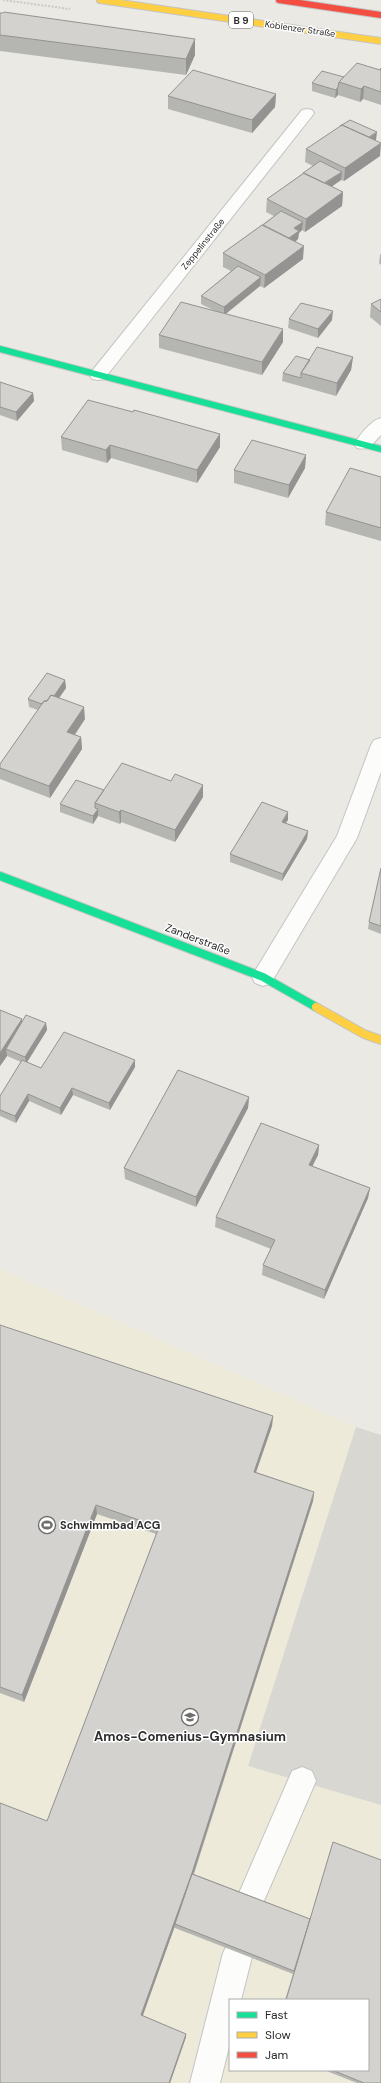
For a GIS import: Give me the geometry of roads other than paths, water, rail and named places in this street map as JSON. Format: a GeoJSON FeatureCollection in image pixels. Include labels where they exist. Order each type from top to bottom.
{"type":"FeatureCollection","features":[{"type":"Feature","properties":{"kind":"street","name":"Koblenzer Straße"},"geometry":{"type":"LineString","coordinates":[[100,0],[381,41]]}},
{"type":"Feature","properties":{"kind":"street"},"geometry":{"type":"LineString","coordinates":[[278,0],[381,15]]}},
{"type":"Feature","properties":{"kind":"street"},"geometry":{"type":"LineString","coordinates":[[0,349],[381,449]]}},
{"type":"Feature","properties":{"kind":"street","name":"Zanderstraße"},"geometry":{"type":"LineString","coordinates":[[0,876],[263,977],[364,1034],[381,1040]]}},
{"type":"Feature","properties":{"kind":"lane","name":"Zeppelinstraße"},"geometry":{"type":"LineString","coordinates":[[98,375],[307,113]]}},
{"type":"Feature","properties":{"kind":"lane"},"geometry":{"type":"LineString","coordinates":[[363,444],[381,424]]}},
{"type":"Feature","properties":{"kind":"lane"},"geometry":{"type":"LineString","coordinates":[[263,977],[347,838],[381,745]]}},
{"type":"Feature","properties":{"kind":"lane"},"geometry":{"type":"LineString","coordinates":[[250,1900],[302,1781]]}},
{"type":"Feature","properties":{"kind":"lane"},"geometry":{"type":"LineString","coordinates":[[205,2083],[238,1953]]}},
{"type":"Feature","properties":{"kind":"place","name":"Schwimmbad ACG"},"geometry":{"type":"Point","coordinates":[47,1525]}},
{"type":"Feature","properties":{"kind":"place","name":"Amos-Comenius-Gymnasium"},"geometry":{"type":"Point","coordinates":[190,1717]}}]}
